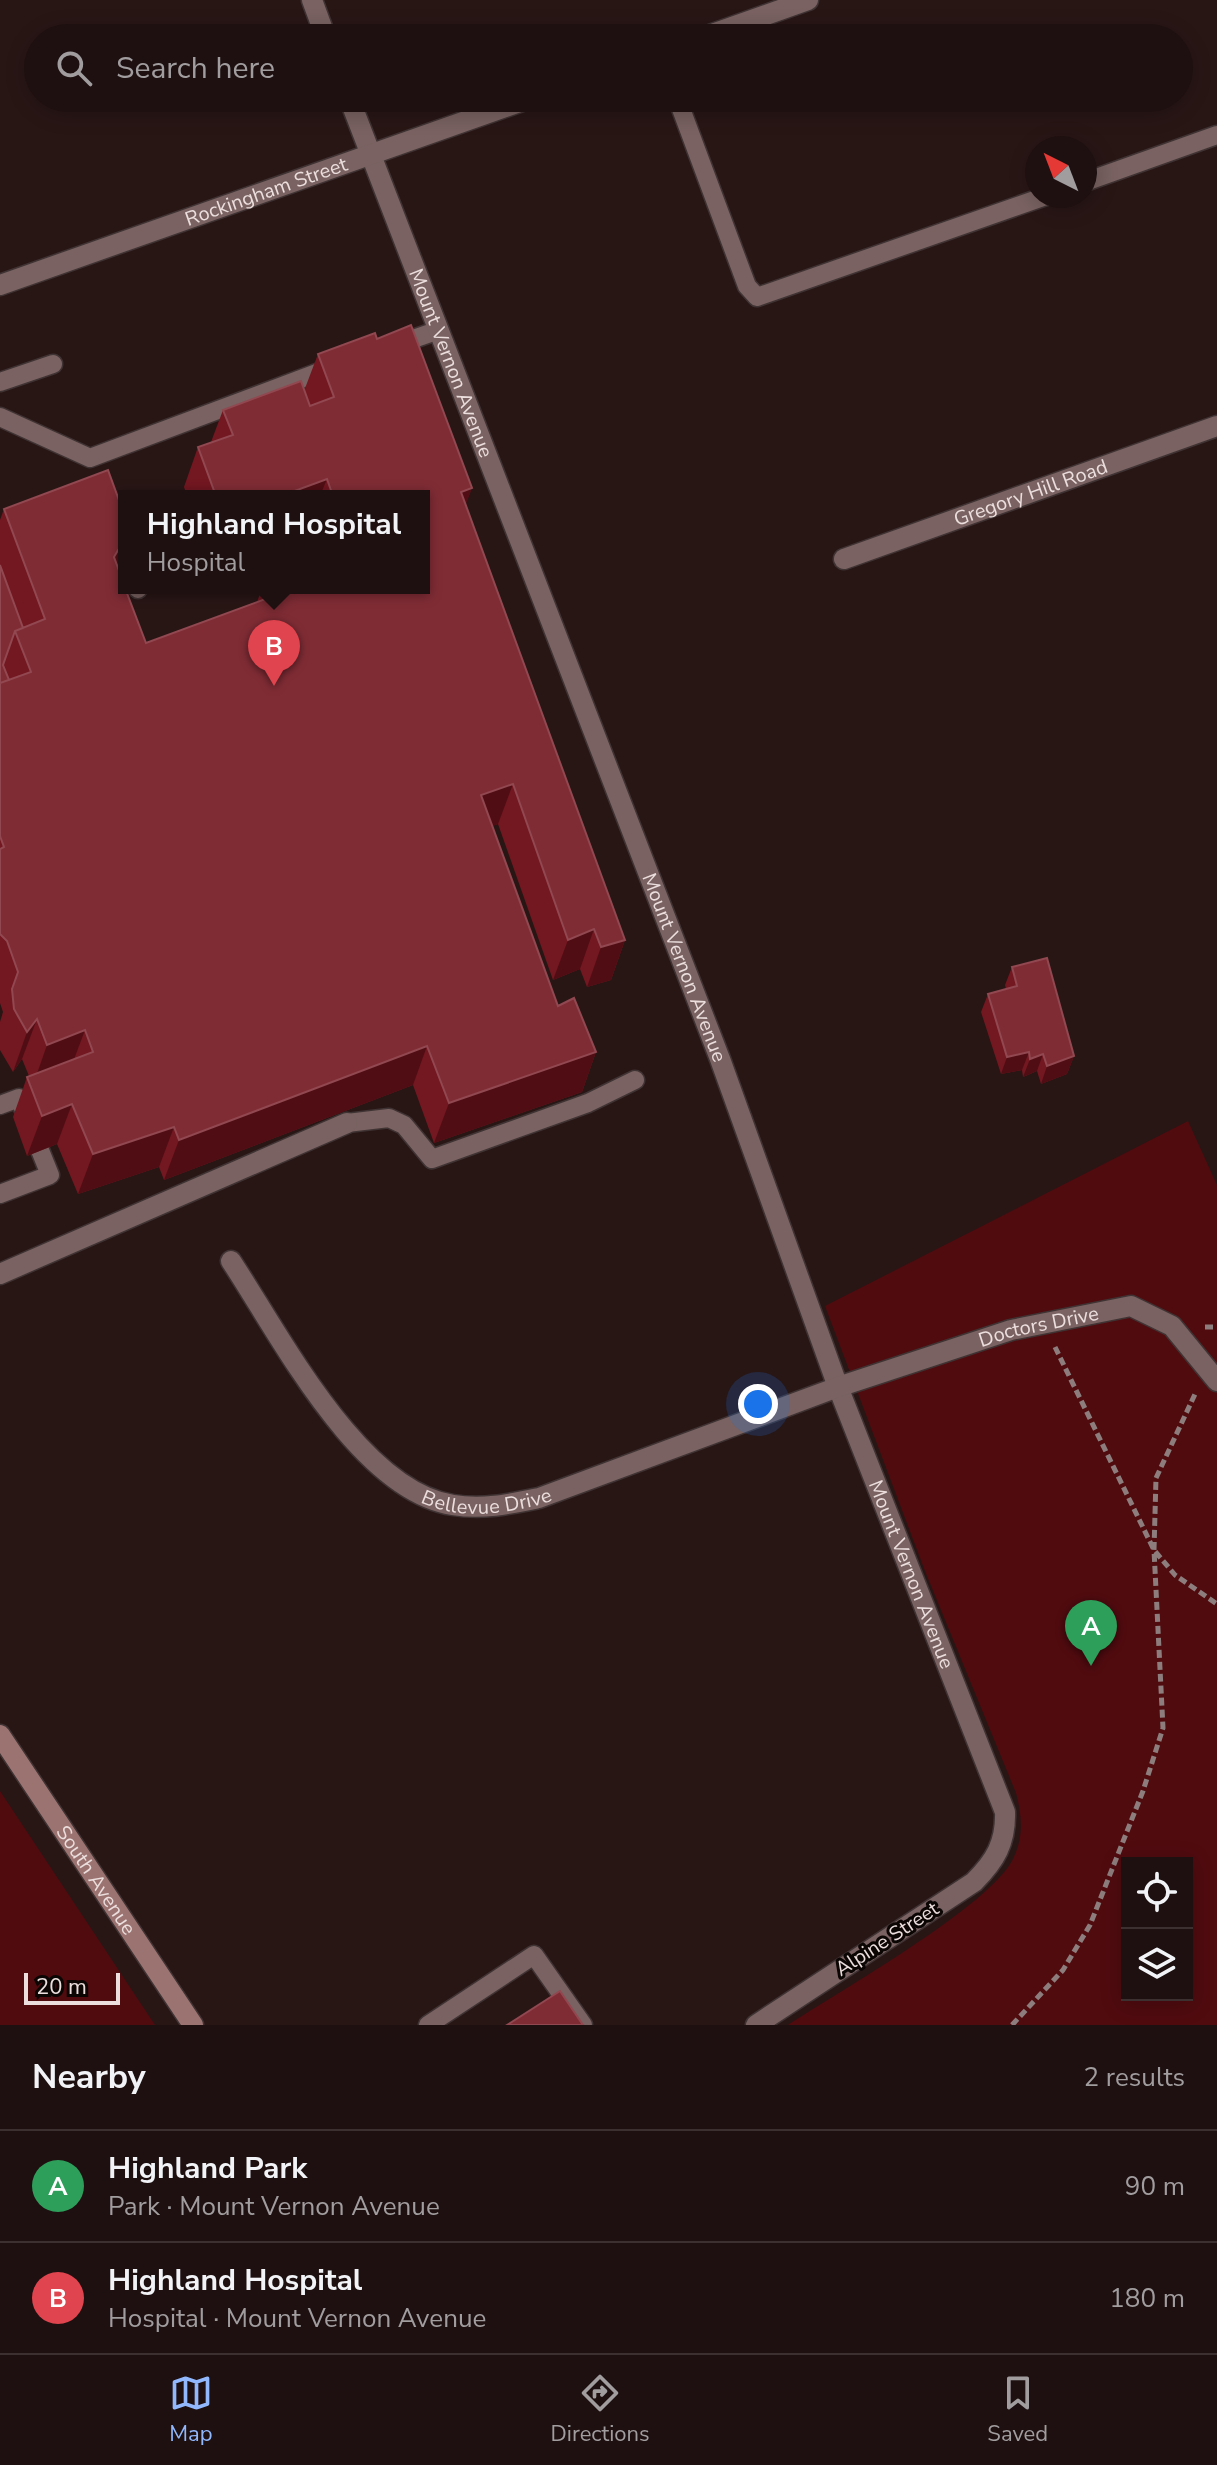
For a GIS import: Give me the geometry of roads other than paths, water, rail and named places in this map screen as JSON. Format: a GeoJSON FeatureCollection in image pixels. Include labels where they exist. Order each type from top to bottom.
{"type":"FeatureCollection","features":[{"type":"Feature","properties":{"kind":"main road","name":"South Avenue"},"geometry":{"type":"LineString","coordinates":[[0,1735],[193,2025]]}},
{"type":"Feature","properties":{"kind":"street"},"geometry":{"type":"LineString","coordinates":[[312,0],[321,24]]}},
{"type":"Feature","properties":{"kind":"street"},"geometry":{"type":"LineString","coordinates":[[740,24],[808,0]]}},
{"type":"Feature","properties":{"kind":"street","name":"Mount Vernon Avenue"},"geometry":{"type":"LineString","coordinates":[[354,112],[720,1059],[838,1387],[1000,1798],[1005,1812],[1003,1840]]}},
{"type":"Feature","properties":{"kind":"street","name":"Rockingham Street"},"geometry":{"type":"LineString","coordinates":[[0,285],[492,112]]}},
{"type":"Feature","properties":{"kind":"street","name":"Gregory Hill Road"},"geometry":{"type":"LineString","coordinates":[[844,559],[1217,426]]}},
{"type":"Feature","properties":{"kind":"street"},"geometry":{"type":"LineString","coordinates":[[0,1274],[347,1123]]}},
{"type":"Feature","properties":{"kind":"street","name":"Bellevue Drive"},"geometry":{"type":"LineString","coordinates":[[231,1261],[339,1425],[364,1452],[409,1488],[451,1505],[494,1507],[539,1498],[838,1387]]}},
{"type":"Feature","properties":{"kind":"street","name":"Doctors Drive"},"geometry":{"type":"LineString","coordinates":[[838,1387],[1011,1330],[1131,1306],[1172,1326],[1208,1383]]}},
{"type":"Feature","properties":{"kind":"street","name":"Alpine Street"},"geometry":{"type":"LineString","coordinates":[[756,2025],[974,1882],[989,1867],[1003,1840]]}},
{"type":"Feature","properties":{"kind":"lane"},"geometry":{"type":"LineString","coordinates":[[682,112],[747,286],[757,297],[1025,203]]}},
{"type":"Feature","properties":{"kind":"lane"},"geometry":{"type":"LineString","coordinates":[[1097,178],[1217,135]]}},
{"type":"Feature","properties":{"kind":"lane"},"geometry":{"type":"LineString","coordinates":[[381,350],[439,330]]}},
{"type":"Feature","properties":{"kind":"lane"},"geometry":{"type":"LineString","coordinates":[[0,382],[53,364]]}},
{"type":"Feature","properties":{"kind":"lane"},"geometry":{"type":"LineString","coordinates":[[0,417],[93,464],[341,364]]}},
{"type":"Feature","properties":{"kind":"lane"},"geometry":{"type":"LineString","coordinates":[[347,1123],[389,1118],[404,1125],[432,1159],[588,1103],[635,1080]]}},
{"type":"Feature","properties":{"kind":"lane"},"geometry":{"type":"LineString","coordinates":[[0,1105],[19,1098],[50,1175],[0,1194]]}},
{"type":"Feature","properties":{"kind":"lane"},"geometry":{"type":"LineString","coordinates":[[428,2025],[534,1955],[583,2025]]}},
{"type":"Feature","properties":{"kind":"place","name":"Highland Hospital"},"geometry":{"type":"Point","coordinates":[274,686]}},
{"type":"Feature","properties":{"kind":"place","name":"Highland Park"},"geometry":{"type":"Point","coordinates":[1091,1666]}}]}
